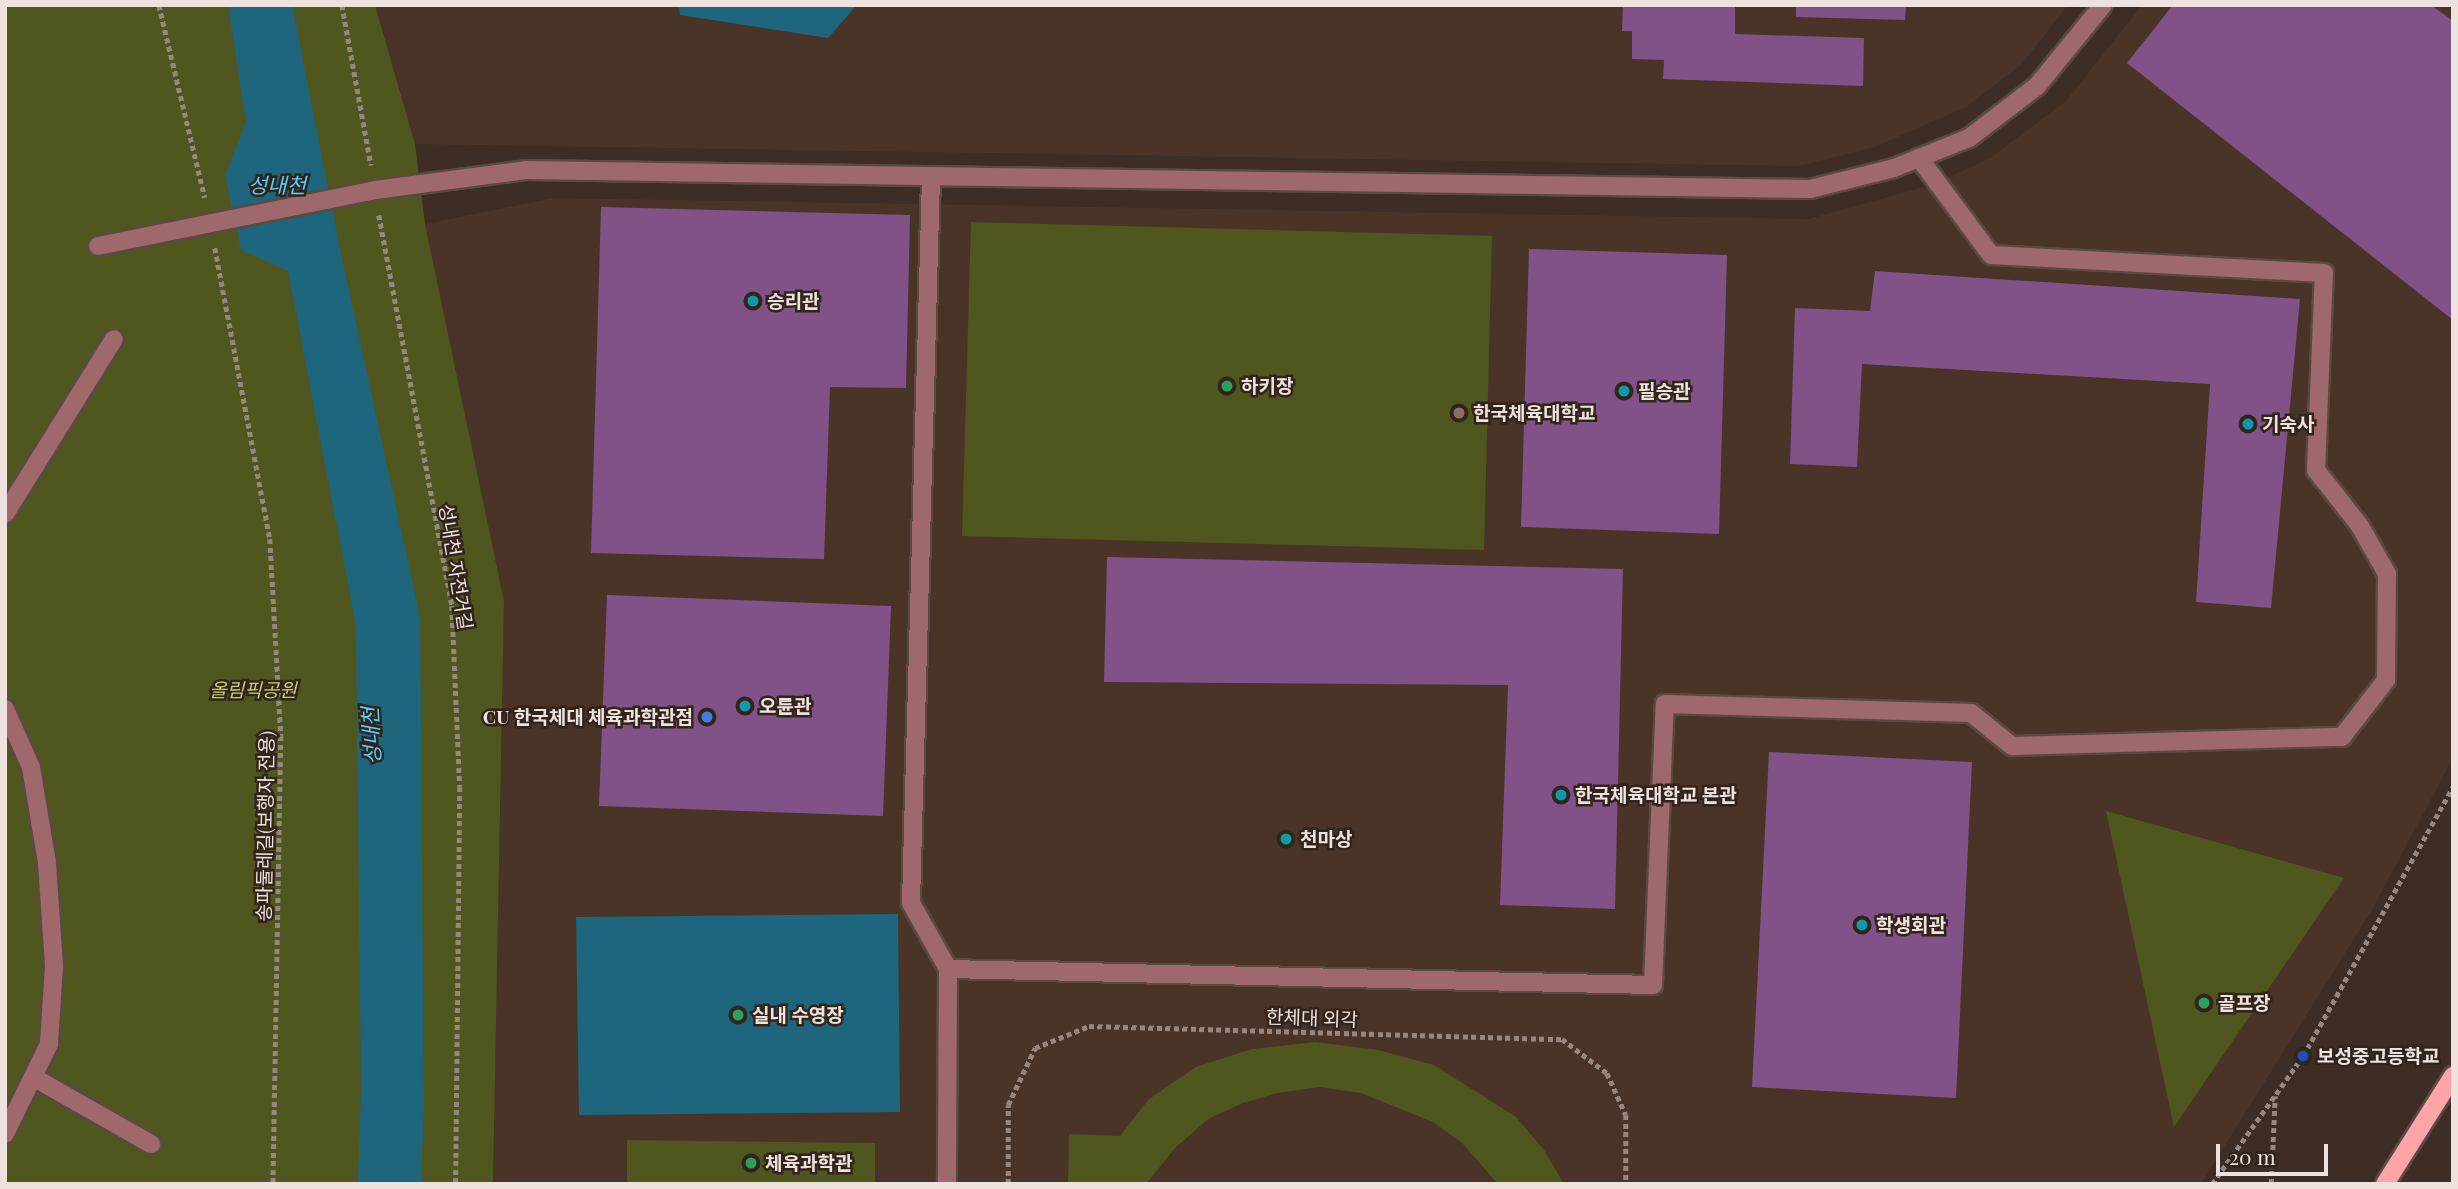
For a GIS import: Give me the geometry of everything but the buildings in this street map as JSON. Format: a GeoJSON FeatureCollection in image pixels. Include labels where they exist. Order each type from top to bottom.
{"type":"FeatureCollection","features":[{"type":"Feature","properties":{"kind":"main road"},"geometry":{"type":"LineString","coordinates":[[2385,1184],[2453,1076]]}},
{"type":"Feature","properties":{"kind":"lane"},"geometry":{"type":"LineString","coordinates":[[97,246],[375,190],[526,170],[1810,189],[1895,168],[1969,138],[2037,86],[2103,5]]}},
{"type":"Feature","properties":{"kind":"lane"},"geometry":{"type":"LineString","coordinates":[[948,969],[1653,985],[1665,704],[1971,713],[2012,746],[2342,737],[2386,680],[2387,574],[2360,526],[2316,470],[2324,273],[1991,255],[1919,158]]}},
{"type":"Feature","properties":{"kind":"lane"},"geometry":{"type":"LineString","coordinates":[[932,177],[911,903],[948,969],[947,1184]]}},
{"type":"Feature","properties":{"kind":"lane"},"geometry":{"type":"LineString","coordinates":[[5,514],[114,339]]}},
{"type":"Feature","properties":{"kind":"lane"},"geometry":{"type":"LineString","coordinates":[[5,709],[31,767],[47,863],[54,966],[49,1044],[5,1135]]}},
{"type":"Feature","properties":{"kind":"lane"},"geometry":{"type":"LineString","coordinates":[[33,1077],[151,1144]]}},
{"type":"Feature","properties":{"kind":"path","name":"송파둘레길(보행자 전용)"},"geometry":{"type":"LineString","coordinates":[[159,5],[210,223],[270,539],[281,736],[273,1184]]}},
{"type":"Feature","properties":{"kind":"path","name":"성내천 자전거길"},"geometry":{"type":"LineString","coordinates":[[342,5],[452,606],[460,787],[456,1184]]}},
{"type":"Feature","properties":{"kind":"path"},"geometry":{"type":"LineString","coordinates":[[2212,1184],[2303,1056],[2453,786]]}},
{"type":"Feature","properties":{"kind":"path","name":"한체대 외각"},"geometry":{"type":"LineString","coordinates":[[1008,1184],[1008,1105],[1035,1048],[1089,1026],[1562,1039],[1607,1073],[1626,1115],[1626,1184]]}},
{"type":"Feature","properties":{"kind":"path"},"geometry":{"type":"LineString","coordinates":[[2271,1184],[2275,1096]]}},
{"type":"Feature","properties":{"kind":"shaded area"},"geometry":{"type":"Polygon","coordinates":[[[375,5],[2068,5],[2022,64],[1966,107],[1875,147],[1799,166],[415,144],[375,5]]]}},
{"type":"Feature","properties":{"kind":"shaded area","name":"한국체육대학교"},"geometry":{"type":"Polygon","coordinates":[[[2142,5],[2453,5],[2453,758],[2372,910],[2201,1184],[493,1184],[504,601],[425,224],[554,198],[1809,219],[1934,184],[1990,158],[2066,101],[2142,5]]]}},
{"type":"Feature","properties":{"kind":"green space","name":"올림픽공원"},"geometry":{"type":"Polygon","coordinates":[[[5,5],[375,5],[415,144],[425,224],[504,601],[493,1184],[5,1184],[5,5]]]}},
{"type":"Feature","properties":{"kind":"green space","name":"하키장"},"geometry":{"type":"Polygon","coordinates":[[[971,222],[1492,236],[1484,550],[962,536],[971,222]]]}},
{"type":"Feature","properties":{"kind":"green space","name":"골프장"},"geometry":{"type":"Polygon","coordinates":[[[2106,811],[2344,878],[2174,1127],[2106,811]]]}},
{"type":"Feature","properties":{"kind":"green space"},"geometry":{"type":"Polygon","coordinates":[[[1315,1042],[1378,1050],[1434,1065],[1516,1117],[1544,1150],[1564,1184],[1498,1184],[1462,1143],[1433,1122],[1361,1093],[1320,1087],[1277,1093],[1243,1103],[1208,1119],[1175,1148],[1146,1184],[1068,1184],[1069,1134],[1120,1136],[1149,1099],[1196,1067],[1252,1049],[1315,1042]]]}},
{"type":"Feature","properties":{"kind":"green space","name":"체육과학관"},"geometry":{"type":"Polygon","coordinates":[[[627,1140],[875,1143],[875,1184],[627,1184],[627,1140]]]}},
{"type":"Feature","properties":{"kind":"water","name":"성내천"},"geometry":{"type":"Polygon","coordinates":[[[228,5],[292,5],[341,254],[420,617],[424,1106],[421,1184],[358,1184],[361,1089],[356,626],[288,271],[241,250],[225,176],[246,122],[228,5]]]}},
{"type":"Feature","properties":{"kind":"water"},"geometry":{"type":"Polygon","coordinates":[[[679,5],[857,5],[828,38],[680,15],[679,5]]]}},
{"type":"Feature","properties":{"kind":"water","name":"실내 수영장"},"geometry":{"type":"Polygon","coordinates":[[[898,914],[900,1112],[579,1115],[576,917],[898,914]]]}},
{"type":"Feature","properties":{"kind":"place","name":"승리관"},"geometry":{"type":"Point","coordinates":[753,301]}},
{"type":"Feature","properties":{"kind":"place","name":"하키장"},"geometry":{"type":"Point","coordinates":[1227,386]}},
{"type":"Feature","properties":{"kind":"place","name":"필승관"},"geometry":{"type":"Point","coordinates":[1624,391]}},
{"type":"Feature","properties":{"kind":"place","name":"한국체육대학교"},"geometry":{"type":"Point","coordinates":[1459,413]}},
{"type":"Feature","properties":{"kind":"place","name":"기숙사"},"geometry":{"type":"Point","coordinates":[2248,424]}},
{"type":"Feature","properties":{"kind":"place","name":"오륜관"},"geometry":{"type":"Point","coordinates":[745,706]}},
{"type":"Feature","properties":{"kind":"place","name":"CU 한국체대 체육과학관점"},"geometry":{"type":"Point","coordinates":[707,717]}},
{"type":"Feature","properties":{"kind":"place","name":"한국체육대학교 본관"},"geometry":{"type":"Point","coordinates":[1561,795]}},
{"type":"Feature","properties":{"kind":"place","name":"천마상"},"geometry":{"type":"Point","coordinates":[1286,839]}},
{"type":"Feature","properties":{"kind":"place","name":"학생회관"},"geometry":{"type":"Point","coordinates":[1862,925]}},
{"type":"Feature","properties":{"kind":"place","name":"골프장"},"geometry":{"type":"Point","coordinates":[2204,1003]}},
{"type":"Feature","properties":{"kind":"place","name":"실내 수영장"},"geometry":{"type":"Point","coordinates":[738,1015]}},
{"type":"Feature","properties":{"kind":"place","name":"보성중고등학교"},"geometry":{"type":"Point","coordinates":[2303,1056]}},
{"type":"Feature","properties":{"kind":"place","name":"체육과학관"},"geometry":{"type":"Point","coordinates":[751,1163]}}]}
